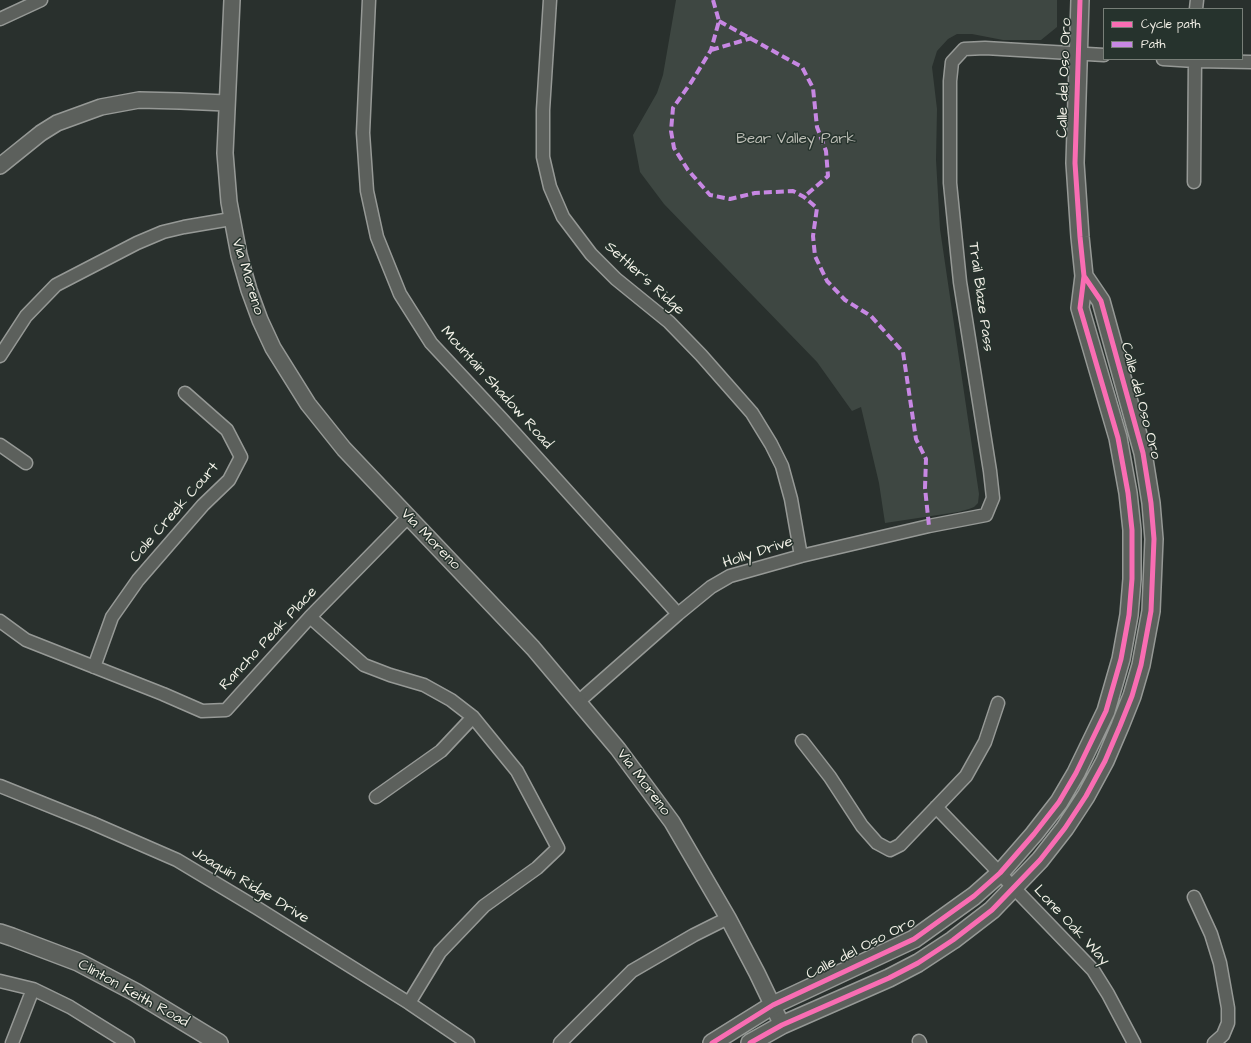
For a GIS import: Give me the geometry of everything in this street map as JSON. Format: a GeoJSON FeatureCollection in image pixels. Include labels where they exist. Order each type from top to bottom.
{"type":"FeatureCollection","features":[{"type":"Feature","properties":{"kind":"main road","name":"Calle del Oso Oro"},"geometry":{"type":"LineString","coordinates":[[712,1043],[773,1005],[914,939],[974,896],[1000,873],[1034,834],[1059,802],[1076,773],[1106,712],[1125,639],[1132,580],[1132,530],[1128,493],[1118,438],[1080,308],[1084,276],[1075,187],[1075,163],[1080,0]]}},
{"type":"Feature","properties":{"kind":"main road","name":"Calle del Oso Oro"},"geometry":{"type":"LineString","coordinates":[[750,1043],[782,1025],[889,978],[918,963],[976,923],[992,910],[1044,855],[1065,828],[1086,796],[1105,761],[1132,696],[1145,644],[1151,611],[1154,539],[1151,503],[1144,460],[1101,301],[1084,276]]}},
{"type":"Feature","properties":{"kind":"main road"},"geometry":{"type":"LineString","coordinates":[[1125,639],[1145,644]]}},
{"type":"Feature","properties":{"kind":"main road","name":"Clinton Keith Road"},"geometry":{"type":"LineString","coordinates":[[0,933],[12,936],[78,962],[134,992],[219,1043]]}},
{"type":"Feature","properties":{"kind":"street"},"geometry":{"type":"LineString","coordinates":[[0,19],[41,0]]}},
{"type":"Feature","properties":{"kind":"street","name":"Via Moreno"},"geometry":{"type":"LineString","coordinates":[[232,0],[226,103],[225,153],[231,219],[249,290],[260,320],[273,348],[308,404],[344,449],[514,627],[558,676],[618,749],[672,822],[728,918],[782,1025]]}},
{"type":"Feature","properties":{"kind":"street","name":"Mountain Shadow Road"},"geometry":{"type":"LineString","coordinates":[[369,0],[363,133],[367,191],[377,237],[400,294],[431,343],[502,419],[678,614]]}},
{"type":"Feature","properties":{"kind":"street","name":"Settler's Ridge"},"geometry":{"type":"LineString","coordinates":[[550,0],[543,110],[543,156],[550,187],[563,216],[591,254],[616,278],[669,322],[701,355],[752,413],[771,444],[782,466],[791,499],[802,556]]}},
{"type":"Feature","properties":{"kind":"street","name":"Trail Blaze Pass"},"geometry":{"type":"LineString","coordinates":[[986,515],[992,498],[990,471],[960,282],[950,183],[950,81],[952,62],[964,49],[985,48],[1103,55]]}},
{"type":"Feature","properties":{"kind":"street"},"geometry":{"type":"LineString","coordinates":[[1194,182],[1195,60],[1251,62]]}},
{"type":"Feature","properties":{"kind":"street"},"geometry":{"type":"LineString","coordinates":[[0,166],[41,133],[63,120],[101,106],[139,100],[180,100],[226,103]]}},
{"type":"Feature","properties":{"kind":"street"},"geometry":{"type":"LineString","coordinates":[[0,356],[26,316],[56,285],[117,253],[163,232],[231,219]]}},
{"type":"Feature","properties":{"kind":"street","name":"Cole Creek Court"},"geometry":{"type":"LineString","coordinates":[[94,667],[112,617],[138,580],[203,506],[229,480],[241,457],[227,430],[185,393]]}},
{"type":"Feature","properties":{"kind":"street"},"geometry":{"type":"LineString","coordinates":[[0,445],[26,463]]}},
{"type":"Feature","properties":{"kind":"street","name":"Holly Drive"},"geometry":{"type":"LineString","coordinates":[[578,702],[710,587],[730,576],[802,556],[929,526],[986,515]]}},
{"type":"Feature","properties":{"kind":"street","name":"Rancho Peak Place"},"geometry":{"type":"LineString","coordinates":[[0,621],[26,640],[202,711],[226,710],[310,617],[408,517]]}},
{"type":"Feature","properties":{"kind":"street"},"geometry":{"type":"LineString","coordinates":[[310,617],[364,665],[390,675],[424,685],[451,700],[473,717],[517,771],[558,848],[537,868],[484,906],[440,952],[409,1003]]}},
{"type":"Feature","properties":{"kind":"street"},"geometry":{"type":"LineString","coordinates":[[802,741],[830,777],[862,826],[877,843],[890,850],[900,845],[966,776],[985,742],[998,703]]}},
{"type":"Feature","properties":{"kind":"street"},"geometry":{"type":"LineString","coordinates":[[376,797],[440,751],[473,717]]}},
{"type":"Feature","properties":{"kind":"street","name":"Joaquin Ridge Drive"},"geometry":{"type":"LineString","coordinates":[[0,786],[92,823],[177,860],[409,1003],[468,1043]]}},
{"type":"Feature","properties":{"kind":"street","name":"Lone Oak Way"},"geometry":{"type":"LineString","coordinates":[[936,807],[1093,970],[1108,994],[1134,1043]]}},
{"type":"Feature","properties":{"kind":"street"},"geometry":{"type":"LineString","coordinates":[[1194,897],[1211,934],[1220,963],[1228,1008],[1228,1024],[1223,1035],[1214,1043]]}},
{"type":"Feature","properties":{"kind":"street"},"geometry":{"type":"LineString","coordinates":[[560,1043],[632,971],[694,935],[728,918]]}},
{"type":"Feature","properties":{"kind":"street"},"geometry":{"type":"LineString","coordinates":[[0,981],[33,989],[70,1007],[128,1043]]}},
{"type":"Feature","properties":{"kind":"street"},"geometry":{"type":"LineString","coordinates":[[12,1043],[33,989]]}},
{"type":"Feature","properties":{"kind":"green space","name":"Bear Valley Park"},"geometry":{"type":"Polygon","coordinates":[[[676,0],[1057,0],[1057,27],[1041,40],[1003,40],[972,34],[957,34],[948,39],[937,51],[932,67],[937,109],[936,160],[940,229],[979,494],[978,503],[974,507],[958,512],[885,523],[879,483],[861,407],[852,411],[817,362],[664,204],[640,172],[633,135],[657,93],[663,75],[676,0]]]}},
{"type":"Feature","properties":{"kind":"marked path"},"geometry":{"type":"LineString","coordinates":[[713,0],[719,21],[711,50],[673,108],[671,131],[674,148],[688,170],[710,195],[730,199],[755,193],[793,191],[804,197],[817,208],[813,236],[815,256],[827,281],[845,300],[871,316],[903,352],[916,439],[926,459],[925,488],[929,526]]}},
{"type":"Feature","properties":{"kind":"marked path"},"geometry":{"type":"LineString","coordinates":[[719,21],[802,67],[813,88],[817,127],[826,151],[828,176],[804,197]]}},
{"type":"Feature","properties":{"kind":"marked path"},"geometry":{"type":"LineString","coordinates":[[711,50],[752,38]]}},
{"type":"Feature","properties":{"kind":"cycle path"},"geometry":{"type":"LineString","coordinates":[[712,1043],[773,1005],[914,939],[974,896],[1000,873],[1034,834],[1059,802],[1076,773],[1106,711],[1121,659],[1129,615],[1132,579],[1132,530],[1128,493],[1118,438],[1080,308],[1084,276],[1075,163],[1080,0]]}},
{"type":"Feature","properties":{"kind":"cycle path"},"geometry":{"type":"LineString","coordinates":[[750,1043],[782,1025],[889,978],[918,963],[953,940],[992,910],[1040,860],[1065,828],[1086,796],[1105,761],[1132,696],[1141,665],[1151,611],[1154,539],[1151,503],[1143,453],[1101,301],[1084,276]]}}]}
